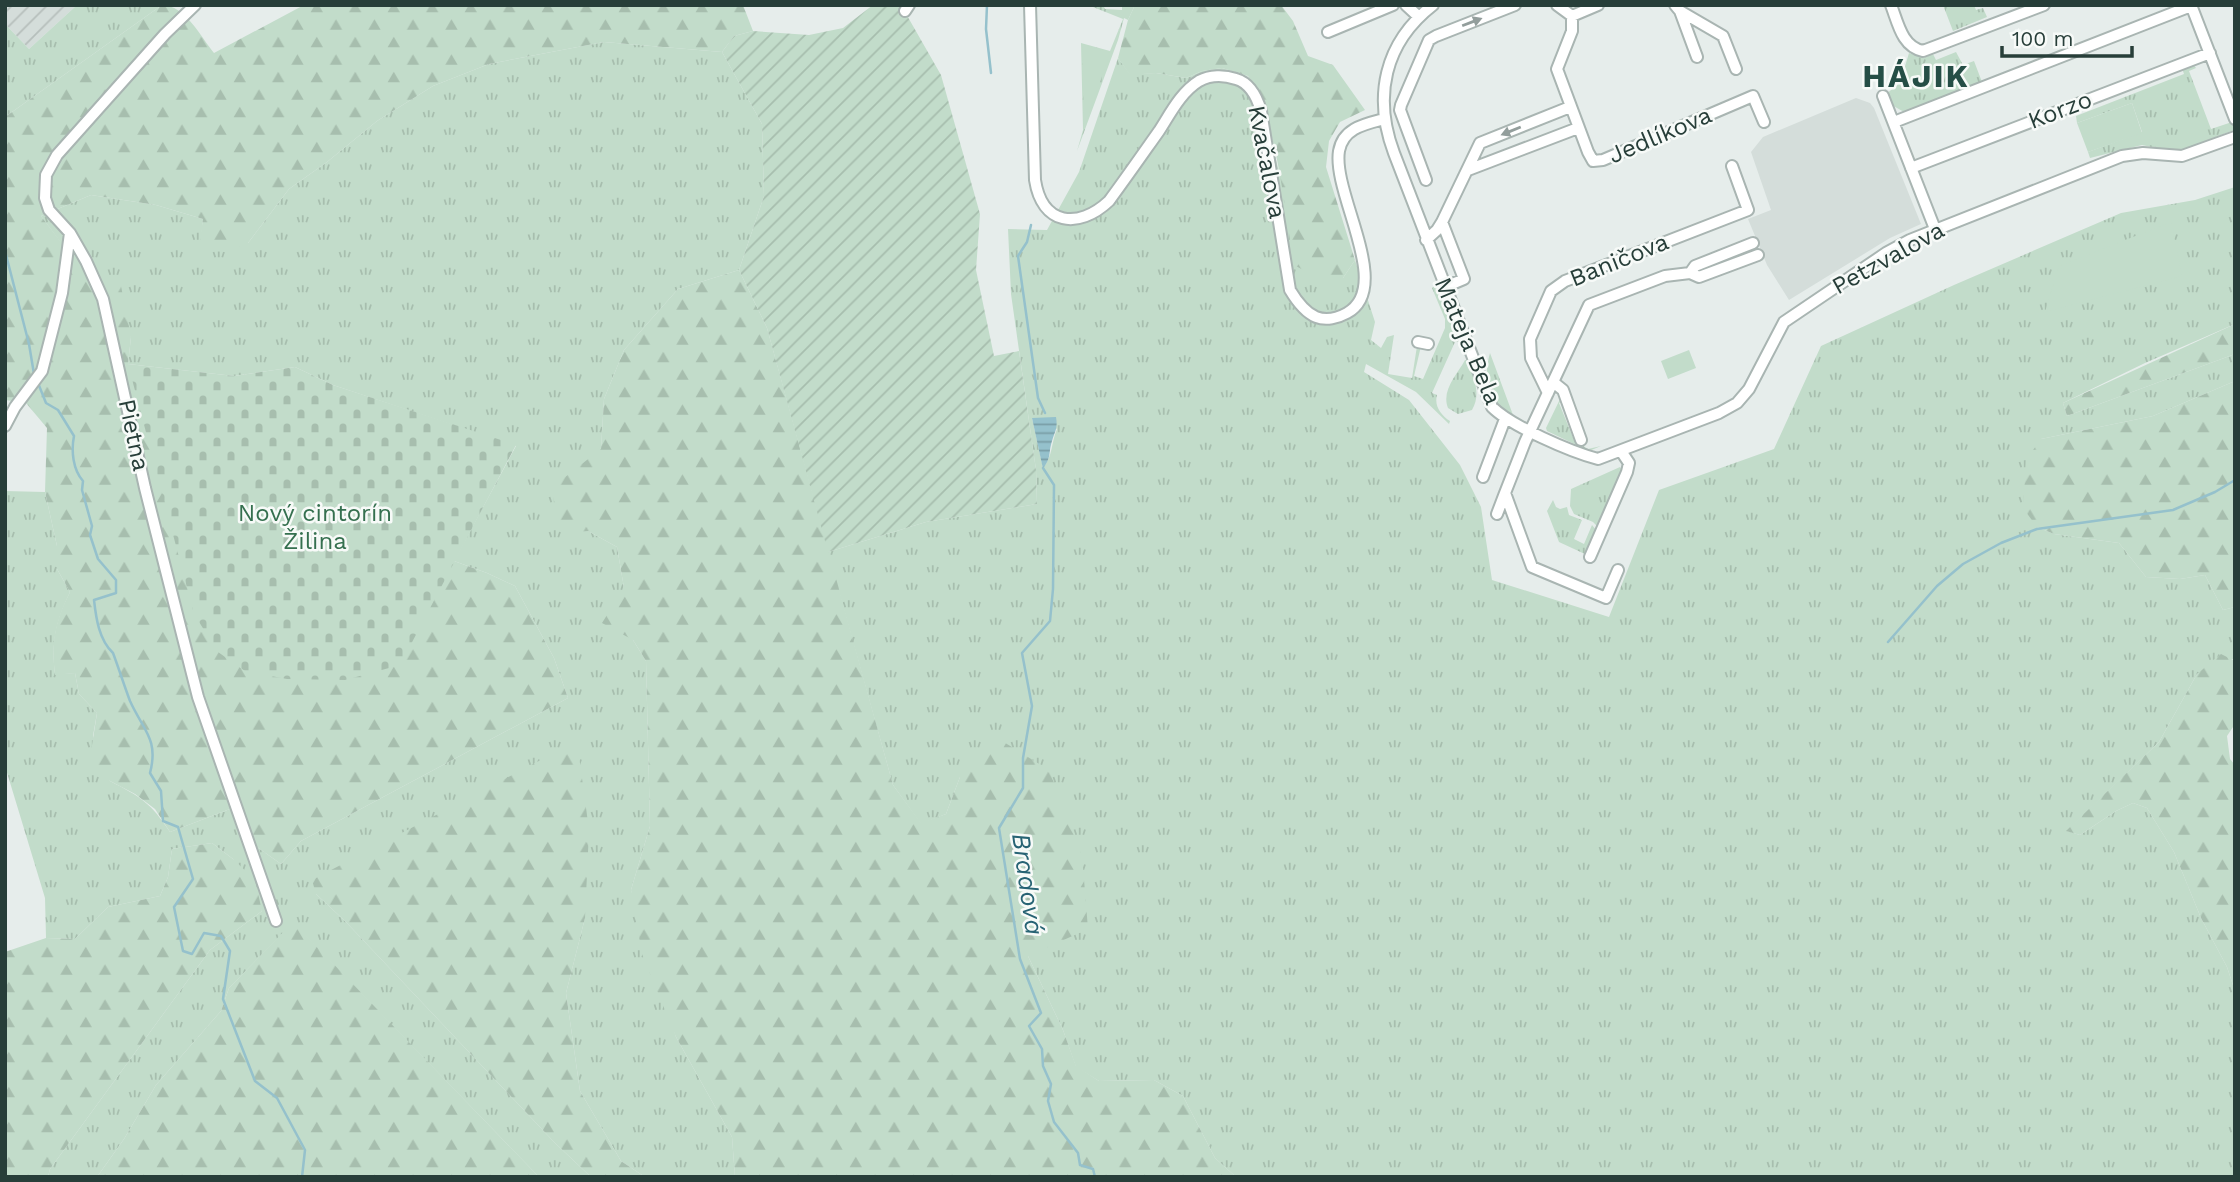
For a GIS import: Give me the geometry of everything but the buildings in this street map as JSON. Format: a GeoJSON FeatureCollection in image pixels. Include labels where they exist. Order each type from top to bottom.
{"type":"FeatureCollection","features":[{"type":"Feature","properties":{"kind":"street","name":"Pietna"},"geometry":{"type":"LineString","coordinates":[[195,5],[57,155],[44,182],[44,198],[49,210],[70,233],[103,299],[145,488],[198,697],[276,921]]}},
{"type":"Feature","properties":{"kind":"street","name":"Kvačalova"},"geometry":{"type":"LineString","coordinates":[[1030,5],[1035,180],[1039,195],[1046,206],[1057,216],[1070,220],[1078,220],[1096,212],[1109,201],[1178,102],[1192,87],[1213,77],[1226,76],[1240,80],[1251,90],[1261,111],[1290,290],[1299,303],[1316,317],[1329,319],[1344,315],[1357,306],[1364,292],[1364,266],[1341,184],[1339,150],[1353,129],[1384,119]]}},
{"type":"Feature","properties":{"kind":"street"},"geometry":{"type":"LineString","coordinates":[[1328,32],[1393,5]]}},
{"type":"Feature","properties":{"kind":"street"},"geometry":{"type":"LineString","coordinates":[[1406,5],[1429,40]]}},
{"type":"Feature","properties":{"kind":"street","name":"Mateja Bela"},"geometry":{"type":"LineString","coordinates":[[1433,5],[1415,21],[1398,45],[1387,71],[1383,99],[1384,119],[1387,136],[1487,398],[1505,419],[1598,459],[1627,449]]}},
{"type":"Feature","properties":{"kind":"street"},"geometry":{"type":"LineString","coordinates":[[1426,180],[1401,115],[1401,105],[1429,40],[1515,5]]}},
{"type":"Feature","properties":{"kind":"street"},"geometry":{"type":"LineString","coordinates":[[1557,5],[1572,16],[1598,5]]}},
{"type":"Feature","properties":{"kind":"street"},"geometry":{"type":"LineString","coordinates":[[1891,5],[1907,44],[1915,50],[1923,51],[2044,5]]}},
{"type":"Feature","properties":{"kind":"street"},"geometry":{"type":"LineString","coordinates":[[2191,6],[2235,118]]}},
{"type":"Feature","properties":{"kind":"street","name":"Korzo"},"geometry":{"type":"LineString","coordinates":[[1894,122],[2191,6]]}},
{"type":"Feature","properties":{"kind":"street"},"geometry":{"type":"LineString","coordinates":[[1678,8],[1697,57]]}},
{"type":"Feature","properties":{"kind":"street"},"geometry":{"type":"LineString","coordinates":[[1678,8],[1723,36],[1736,69]]}},
{"type":"Feature","properties":{"kind":"street","name":"Jedlíkova"},"geometry":{"type":"LineString","coordinates":[[1572,16],[1572,31],[1557,69],[1578,128],[1593,160],[1603,160],[1753,96],[1764,122]]}},
{"type":"Feature","properties":{"kind":"street","name":"Korzo"},"geometry":{"type":"LineString","coordinates":[[1911,168],[2210,53]]}},
{"type":"Feature","properties":{"kind":"street"},"geometry":{"type":"LineString","coordinates":[[1883,96],[1935,229]]}},
{"type":"Feature","properties":{"kind":"street"},"geometry":{"type":"LineString","coordinates":[[1426,240],[1442,222],[1480,143],[1570,107]]}},
{"type":"Feature","properties":{"kind":"street"},"geometry":{"type":"LineString","coordinates":[[1468,170],[1578,128]]}},
{"type":"Feature","properties":{"kind":"street","name":"Petzvalova"},"geometry":{"type":"LineString","coordinates":[[1627,449],[1719,413],[1737,403],[1749,389],[1784,322],[1886,253],[1935,229],[2122,156],[2143,153],[2182,156],[2235,137]]}},
{"type":"Feature","properties":{"kind":"street"},"geometry":{"type":"LineString","coordinates":[[1400,171],[1420,163]]}},
{"type":"Feature","properties":{"kind":"street","name":"Baničova"},"geometry":{"type":"LineString","coordinates":[[1581,440],[1563,390],[1550,387],[1538,377],[1529,348],[1530,339],[1551,291],[1565,281],[1748,210],[1732,166]]}},
{"type":"Feature","properties":{"kind":"street"},"geometry":{"type":"LineString","coordinates":[[1442,222],[1464,279],[1445,288]]}},
{"type":"Feature","properties":{"kind":"street"},"geometry":{"type":"LineString","coordinates":[[5,426],[15,407],[42,371],[62,293],[70,233]]}},
{"type":"Feature","properties":{"kind":"street","name":"Baničova"},"geometry":{"type":"LineString","coordinates":[[1690,273],[1695,266],[1753,243]]}},
{"type":"Feature","properties":{"kind":"street","name":"Baničova"},"geometry":{"type":"LineString","coordinates":[[1497,514],[1550,387],[1589,305],[1665,276],[1690,273],[1699,278],[1758,255]]}},
{"type":"Feature","properties":{"kind":"street"},"geometry":{"type":"LineString","coordinates":[[1483,477],[1505,419]]}},
{"type":"Feature","properties":{"kind":"street"},"geometry":{"type":"LineString","coordinates":[[1590,557],[1627,472],[1627,449]]}},
{"type":"Feature","properties":{"kind":"street"},"geometry":{"type":"LineString","coordinates":[[1505,493],[1532,567],[1605,598],[1618,570]]}},
{"type":"Feature","properties":{"kind":"shaded area"},"geometry":{"type":"Polygon","coordinates":[[[5,5],[77,5],[29,49],[5,24],[5,5]]]}},
{"type":"Feature","properties":{"kind":"shaded area"},"geometry":{"type":"Polygon","coordinates":[[[1856,98],[1870,103],[1874,108],[1921,224],[1890,238],[1789,300],[1767,265],[1748,219],[1771,210],[1751,152],[1763,137],[1856,98]]]}},
{"type":"Feature","properties":{"kind":"green space"},"geometry":{"type":"Polygon","coordinates":[[[77,5],[162,5],[5,117],[5,24],[29,49],[77,5]]]}},
{"type":"Feature","properties":{"kind":"green space"},"geometry":{"type":"Polygon","coordinates":[[[162,5],[170,6],[185,16],[214,53],[304,5],[743,5],[753,31],[734,36],[722,52],[604,42],[489,64],[433,86],[377,121],[289,189],[248,243],[227,252],[208,251],[200,239],[203,219],[156,205],[91,195],[41,216],[93,284],[121,286],[131,337],[128,364],[399,665],[454,561],[515,586],[554,658],[568,698],[301,841],[281,864],[257,847],[230,809],[170,832],[155,809],[135,794],[110,781],[90,758],[97,713],[79,694],[75,673],[55,675],[55,632],[70,592],[57,569],[57,546],[45,492],[47,428],[26,403],[5,400],[5,117],[162,5]]]}},
{"type":"Feature","properties":{"kind":"green space"},"geometry":{"type":"Polygon","coordinates":[[[873,5],[901,5],[941,75],[980,214],[976,270],[994,356],[1019,351],[1036,470],[1037,504],[926,522],[828,552],[767,328],[739,270],[764,196],[762,124],[722,52],[734,36],[753,31],[809,35],[843,28],[873,5]]]}},
{"type":"Feature","properties":{"kind":"green space"},"geometry":{"type":"Polygon","coordinates":[[[1088,5],[1103,5],[1105,9],[1122,10],[1122,5],[1135,5],[1128,20],[1124,18],[1077,151],[1083,130],[1081,43],[1110,51],[1123,19],[1088,5]]]}},
{"type":"Feature","properties":{"kind":"green space"},"geometry":{"type":"Polygon","coordinates":[[[1135,5],[1281,5],[1293,21],[1308,56],[1333,65],[1365,110],[1340,122],[1329,141],[1326,167],[1355,260],[1343,278],[1322,280],[1294,265],[1273,142],[1258,96],[1248,76],[1222,68],[1202,71],[1186,78],[1156,73],[1130,75],[1118,58],[1135,5]]]}},
{"type":"Feature","properties":{"kind":"green space"},"geometry":{"type":"Polygon","coordinates":[[[1943,5],[1974,5],[1976,10],[1983,8],[1987,17],[1953,31],[1943,5]]]}},
{"type":"Feature","properties":{"kind":"green space"},"geometry":{"type":"Polygon","coordinates":[[[604,42],[722,52],[762,124],[764,196],[739,270],[678,289],[624,350],[604,399],[601,449],[588,531],[617,547],[633,640],[646,661],[650,826],[631,890],[676,1037],[732,1137],[735,1177],[645,1177],[621,1161],[580,1091],[566,993],[585,918],[316,894],[345,921],[555,1143],[591,1177],[539,1177],[293,923],[229,988],[221,1011],[156,1085],[124,1139],[97,1177],[48,1177],[50,1169],[210,950],[262,911],[233,859],[212,843],[172,849],[168,877],[160,896],[108,907],[75,939],[46,938],[45,898],[5,766],[5,491],[45,492],[57,546],[57,569],[70,592],[56,632],[55,674],[75,673],[79,694],[97,713],[93,736],[110,781],[144,802],[170,832],[230,809],[257,847],[281,864],[301,841],[568,698],[554,658],[515,586],[454,561],[516,446],[333,385],[295,367],[234,376],[128,364],[131,337],[41,216],[91,195],[156,205],[203,219],[201,239],[248,243],[289,189],[377,121],[433,86],[489,64],[604,42]]]}},
{"type":"Feature","properties":{"kind":"green space"},"geometry":{"type":"Polygon","coordinates":[[[1082,44],[1110,53],[1084,129],[1082,44]]]}},
{"type":"Feature","properties":{"kind":"green space"},"geometry":{"type":"Polygon","coordinates":[[[1956,52],[1963,65],[1974,61],[1982,82],[1904,112],[1890,104],[1886,94],[1900,83],[1909,53],[1923,58],[1933,54],[1936,60],[1956,52]]]}},
{"type":"Feature","properties":{"kind":"green space"},"geometry":{"type":"Polygon","coordinates":[[[1118,58],[1130,74],[1156,73],[1186,78],[1202,71],[1222,68],[1247,76],[1261,97],[1278,168],[1343,278],[1355,260],[1375,322],[1371,340],[1381,348],[1387,337],[1394,335],[1388,374],[1412,378],[1417,346],[1421,346],[1414,376],[1423,379],[1445,328],[1445,319],[1432,288],[1438,283],[1460,341],[1455,342],[1432,393],[1437,395],[1437,406],[1450,421],[1449,424],[1416,392],[1366,364],[1364,372],[1409,400],[1460,465],[1481,507],[1492,580],[1609,617],[1659,490],[1774,449],[1821,346],[2121,213],[2195,200],[2235,187],[2235,324],[2145,363],[2063,403],[2067,416],[2235,354],[2235,381],[2153,416],[2041,439],[2037,527],[2054,534],[2119,543],[2146,577],[2180,579],[2205,575],[2223,610],[2235,607],[2235,661],[2233,659],[2197,674],[2159,742],[2067,831],[2080,835],[2133,803],[2147,808],[2174,852],[2201,918],[2227,967],[2235,991],[2235,1177],[1236,1177],[1215,1158],[1183,1096],[1154,1080],[1099,1081],[1076,1067],[1063,1030],[1028,956],[960,777],[946,814],[921,824],[893,785],[828,552],[926,522],[1037,504],[1036,470],[1011,294],[1008,229],[1047,230],[1079,172],[1118,58]],[[1032,418],[1043,468],[1049,459],[1057,429],[1032,418]]]}},
{"type":"Feature","properties":{"kind":"green space"},"geometry":{"type":"Polygon","coordinates":[[[2193,64],[2196,68],[2189,71],[2211,129],[2232,122],[2234,130],[2182,150],[2170,151],[2142,145],[2090,158],[2088,152],[2142,132],[2132,103],[2077,123],[2076,116],[2184,74],[2182,68],[2193,64]]]}},
{"type":"Feature","properties":{"kind":"green space"},"geometry":{"type":"Polygon","coordinates":[[[2132,103],[2142,133],[2088,152],[2077,123],[2132,103]]]}},
{"type":"Feature","properties":{"kind":"green space"},"geometry":{"type":"Polygon","coordinates":[[[2171,222],[2182,276],[2045,312],[2059,266],[2171,222]]]}},
{"type":"Feature","properties":{"kind":"green space"},"geometry":{"type":"Polygon","coordinates":[[[739,270],[767,328],[893,785],[921,823],[946,814],[960,777],[1002,741],[1049,770],[1082,855],[1088,929],[1028,956],[1063,1030],[1076,1066],[1099,1081],[1154,1080],[1183,1096],[1215,1158],[1236,1177],[735,1177],[732,1137],[676,1037],[642,954],[631,890],[650,826],[646,661],[633,640],[602,623],[624,588],[617,547],[588,531],[562,533],[551,488],[601,449],[604,399],[624,350],[678,289],[739,270]]]}},
{"type":"Feature","properties":{"kind":"green space"},"geometry":{"type":"Polygon","coordinates":[[[2235,324],[2235,354],[2067,416],[2063,403],[2235,324]]]}},
{"type":"Feature","properties":{"kind":"green space"},"geometry":{"type":"Polygon","coordinates":[[[1689,350],[1696,368],[1668,379],[1661,361],[1689,350]]]}},
{"type":"Feature","properties":{"kind":"green space"},"geometry":{"type":"Polygon","coordinates":[[[1490,353],[1512,418],[1498,404],[1489,389],[1487,372],[1490,353]]]}},
{"type":"Feature","properties":{"kind":"green space"},"geometry":{"type":"Polygon","coordinates":[[[1465,360],[1474,378],[1476,397],[1472,410],[1458,414],[1448,408],[1446,401],[1448,389],[1465,360]]]}},
{"type":"Feature","properties":{"kind":"green space","name":"Nový cintorín Žilina"},"geometry":{"type":"Polygon","coordinates":[[[128,364],[234,376],[295,367],[333,385],[516,445],[400,665],[345,680],[287,679],[245,671],[218,652],[194,614],[128,364]]]}},
{"type":"Feature","properties":{"kind":"green space"},"geometry":{"type":"Polygon","coordinates":[[[2235,381],[2235,607],[2223,610],[2205,575],[2180,579],[2146,577],[2119,543],[2054,534],[2037,527],[2023,508],[2026,460],[2041,439],[2153,416],[2235,381]]]}},
{"type":"Feature","properties":{"kind":"green space"},"geometry":{"type":"Polygon","coordinates":[[[1561,397],[1563,401],[1559,403],[1574,440],[1588,449],[1601,446],[1589,451],[1547,431],[1561,397]]]}},
{"type":"Feature","properties":{"kind":"green space"},"geometry":{"type":"Polygon","coordinates":[[[1620,467],[1623,472],[1600,529],[1593,522],[1574,514],[1570,506],[1571,489],[1620,467]]]}},
{"type":"Feature","properties":{"kind":"green space"},"geometry":{"type":"Polygon","coordinates":[[[1553,500],[1556,507],[1567,507],[1569,515],[1582,520],[1574,539],[1584,544],[1592,525],[1597,531],[1587,555],[1559,542],[1547,511],[1553,500]]]}},
{"type":"Feature","properties":{"kind":"green space"},"geometry":{"type":"Polygon","coordinates":[[[2221,654],[2235,661],[2235,724],[2227,736],[2230,759],[2235,765],[2235,991],[2227,967],[2201,918],[2174,852],[2147,808],[2133,803],[2080,835],[2066,831],[2159,742],[2197,674],[2221,654]]]}},
{"type":"Feature","properties":{"kind":"green space"},"geometry":{"type":"Polygon","coordinates":[[[577,741],[589,830],[585,918],[566,993],[580,1091],[621,1161],[645,1177],[591,1177],[555,1143],[345,921],[316,894],[312,880],[577,741]]]}},
{"type":"Feature","properties":{"kind":"green space"},"geometry":{"type":"Polygon","coordinates":[[[212,843],[255,880],[262,911],[210,950],[50,1169],[48,1177],[5,1177],[5,952],[46,938],[75,939],[108,907],[160,896],[168,877],[172,849],[212,843]]]}},
{"type":"Feature","properties":{"kind":"green space"},"geometry":{"type":"Polygon","coordinates":[[[293,922],[539,1177],[97,1177],[124,1139],[156,1085],[221,1011],[229,988],[293,922]]]}},
{"type":"Feature","properties":{"kind":"water"},"geometry":{"type":"Polygon","coordinates":[[[1056,417],[1057,424],[1049,458],[1043,469],[1032,418],[1056,417]]]}},
{"type":"Feature","properties":{"kind":"waterway","name":"Bradová"},"geometry":{"type":"LineString","coordinates":[[987,5],[986,29],[991,73]]}},
{"type":"Feature","properties":{"kind":"waterway"},"geometry":{"type":"LineString","coordinates":[[1031,225],[1027,242],[1018,256],[1038,398],[1045,413]]}},
{"type":"Feature","properties":{"kind":"waterway"},"geometry":{"type":"LineString","coordinates":[[5,251],[34,374]]}},
{"type":"Feature","properties":{"kind":"waterway"},"geometry":{"type":"LineString","coordinates":[[38,383],[46,403],[58,410],[74,436],[74,460],[83,481],[82,490],[92,526],[90,535],[98,559],[116,580],[116,593],[94,600],[99,628],[104,642],[113,653],[130,701],[151,743],[150,773],[161,791],[163,821],[178,827],[193,879],[174,907],[183,951],[192,954],[204,933],[221,936],[230,951],[223,999],[255,1081],[277,1098],[305,1150],[302,1177]]}},
{"type":"Feature","properties":{"kind":"waterway","name":"Bradová"},"geometry":{"type":"LineString","coordinates":[[1043,468],[1054,485],[1050,621],[1022,653],[1032,706],[1023,758],[1023,788],[999,828],[1020,959],[1041,1013],[1029,1026],[1042,1049],[1043,1066],[1051,1084],[1048,1101],[1054,1122],[1078,1153],[1080,1165],[1093,1169],[1095,1177]]}},
{"type":"Feature","properties":{"kind":"waterway"},"geometry":{"type":"LineString","coordinates":[[1888,642],[1937,586],[1963,564],[2001,543],[2037,529],[2173,510],[2235,480]]}},
{"type":"Feature","properties":{"kind":"district","name":"HÁJIK"},"geometry":{"type":"Point","coordinates":[1916,76]}}]}
